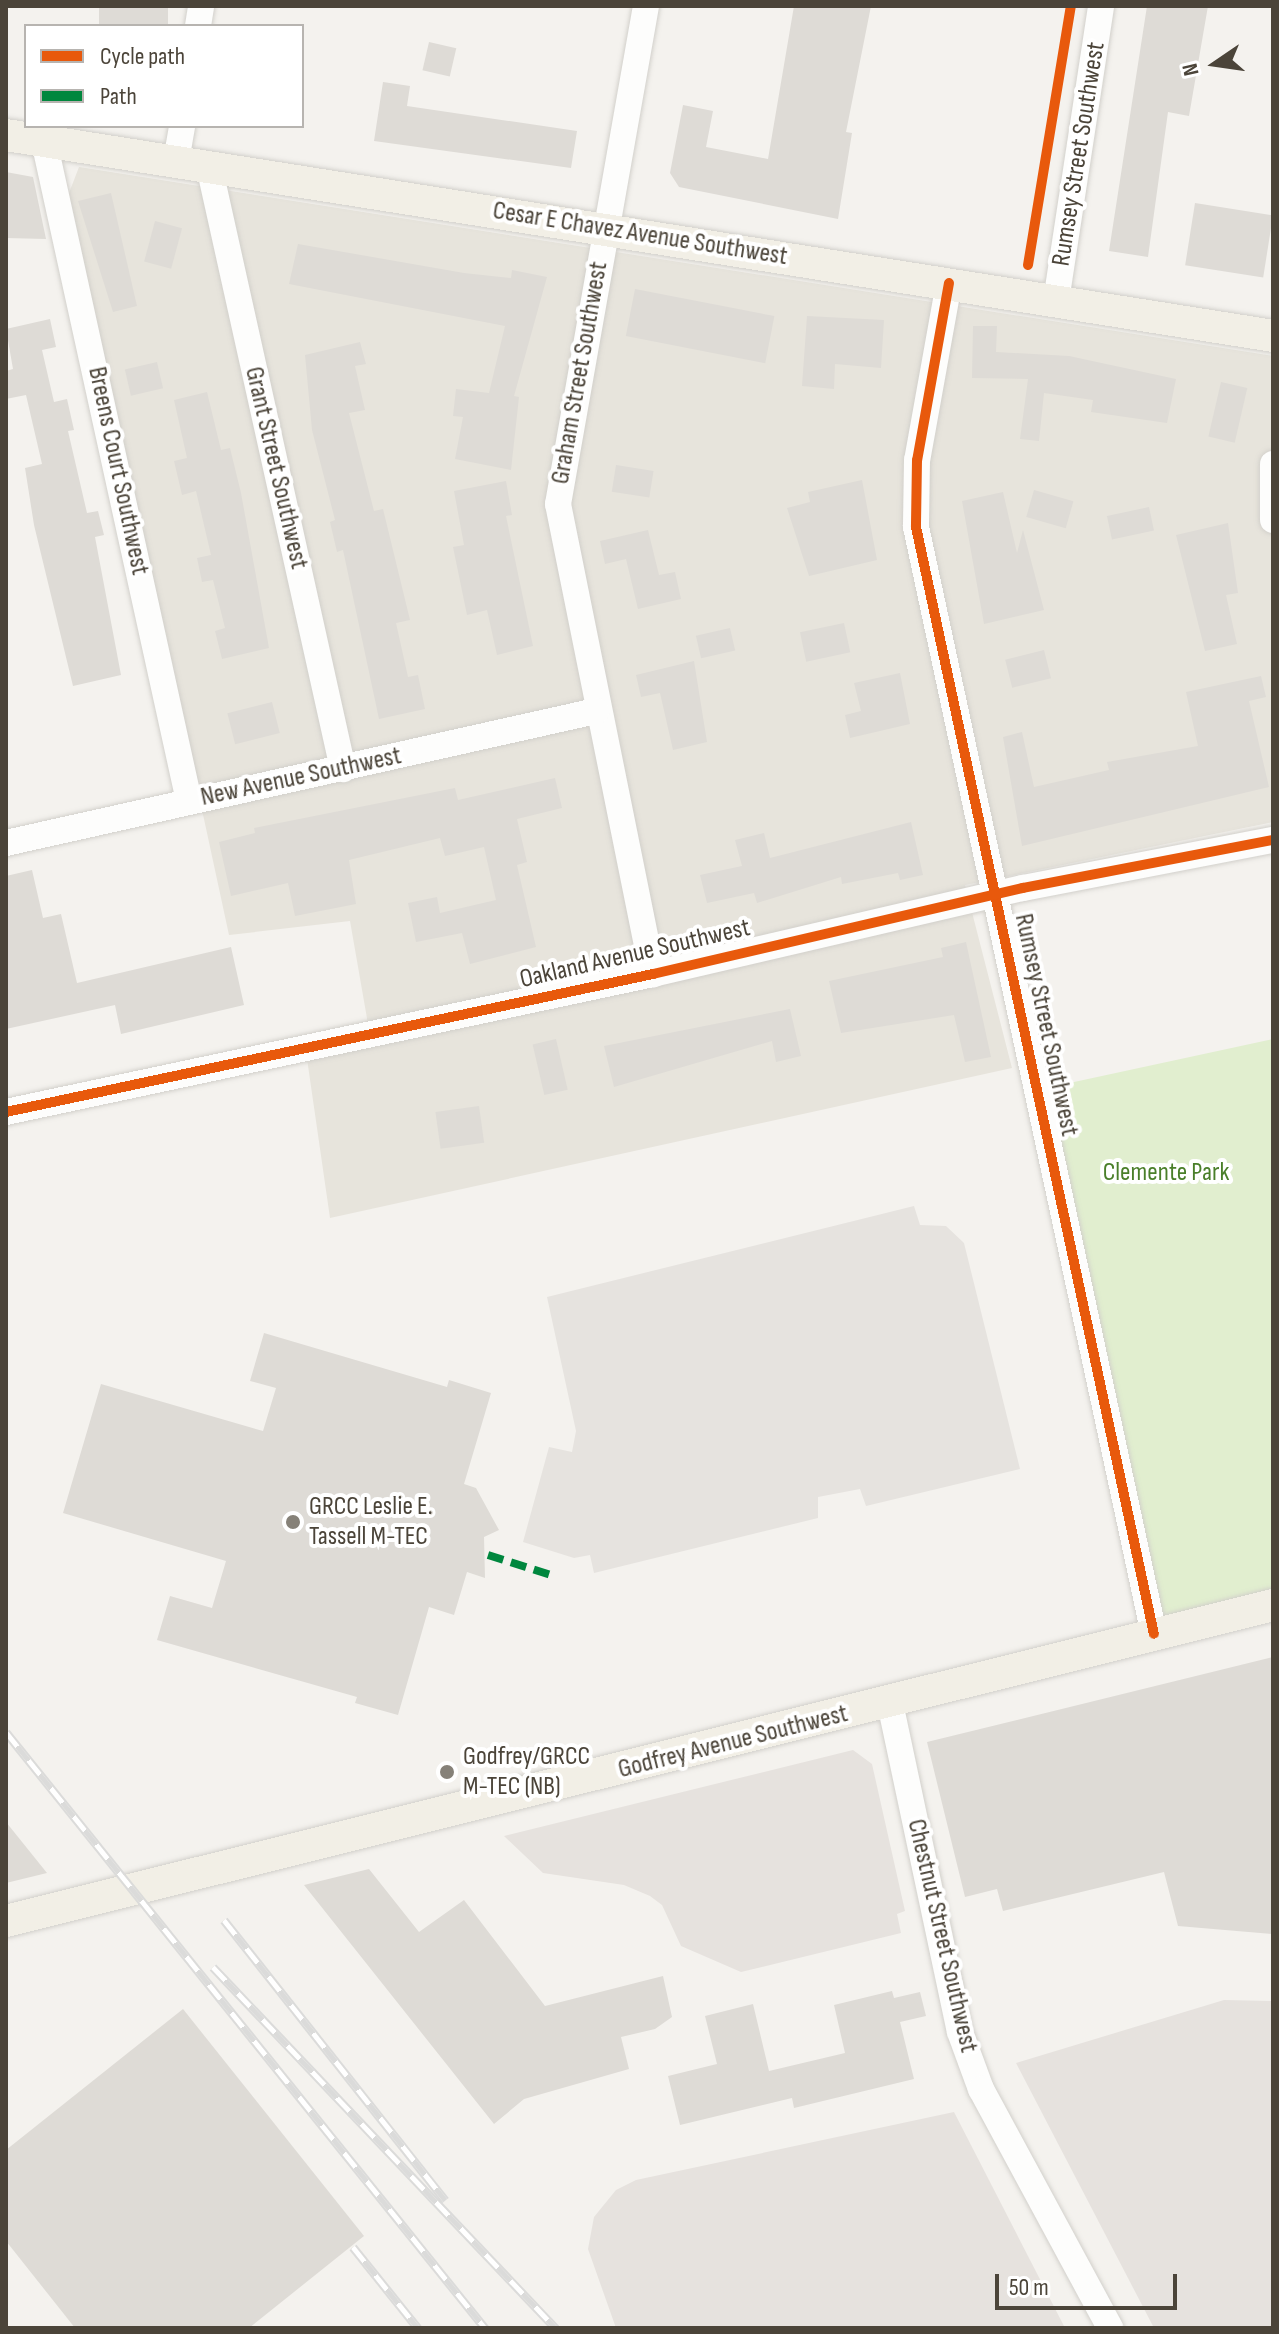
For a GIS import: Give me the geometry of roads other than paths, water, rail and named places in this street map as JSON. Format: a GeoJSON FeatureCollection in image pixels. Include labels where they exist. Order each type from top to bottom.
{"type":"FeatureCollection","features":[{"type":"Feature","properties":{"kind":"main road","name":"Cesar E Chavez Avenue Southwest"},"geometry":{"type":"LineString","coordinates":[[6,135],[1273,336]]}},
{"type":"Feature","properties":{"kind":"main road","name":"Godfrey Avenue Southwest"},"geometry":{"type":"LineString","coordinates":[[6,1921],[890,1703],[1273,1605]]}},
{"type":"Feature","properties":{"kind":"street","name":"Graham Street Southwest"},"geometry":{"type":"LineString","coordinates":[[646,6],[558,504],[596,711],[653,974]]}},
{"type":"Feature","properties":{"kind":"street","name":"Rumsey Street Southwest"},"geometry":{"type":"LineString","coordinates":[[1056,301],[1101,6]]}},
{"type":"Feature","properties":{"kind":"street"},"geometry":{"type":"LineString","coordinates":[[176,161],[182,128]]}},
{"type":"Feature","properties":{"kind":"street","name":"Breens Court Southwest"},"geometry":{"type":"LineString","coordinates":[[44,141],[189,801]]}},
{"type":"Feature","properties":{"kind":"street","name":"Grant Street Southwest"},"geometry":{"type":"LineString","coordinates":[[209,166],[343,769]]}},
{"type":"Feature","properties":{"kind":"street","name":"Rumsey Street Southwest"},"geometry":{"type":"LineString","coordinates":[[949,283],[917,460],[916,527],[1154,1634]]}},
{"type":"Feature","properties":{"kind":"street"},"geometry":{"type":"LineString","coordinates":[[1273,464],[1273,520]]}},
{"type":"Feature","properties":{"kind":"street","name":"New Avenue Southwest"},"geometry":{"type":"LineString","coordinates":[[6,843],[596,711]]}},
{"type":"Feature","properties":{"kind":"street","name":"Oakland Avenue Southwest"},"geometry":{"type":"LineString","coordinates":[[6,1112],[653,974],[995,894],[1273,840]]}},
{"type":"Feature","properties":{"kind":"street","name":"Chestnut Street Southwest"},"geometry":{"type":"LineString","coordinates":[[890,1703],[960,2032],[981,2089],[1110,2328]]}},
{"type":"Feature","properties":{"kind":"railway"},"geometry":{"type":"LineString","coordinates":[[6,1732],[485,2328]]}},
{"type":"Feature","properties":{"kind":"railway"},"geometry":{"type":"LineString","coordinates":[[224,1920],[445,2200]]}},
{"type":"Feature","properties":{"kind":"railway"},"geometry":{"type":"LineString","coordinates":[[213,1967],[556,2328]]}},
{"type":"Feature","properties":{"kind":"railway"},"geometry":{"type":"LineString","coordinates":[[353,2247],[418,2328]]}},
{"type":"Feature","properties":{"kind":"place","name":"GRCC Leslie E. Tassell M-TEC"},"geometry":{"type":"Point","coordinates":[293,1522]}},
{"type":"Feature","properties":{"kind":"place","name":"Godfrey/GRCC M-TEC (NB)"},"geometry":{"type":"Point","coordinates":[447,1772]}},
{"type":"Feature","properties":{"kind":"park label","name":"Clemente Park"},"geometry":{"type":"Point","coordinates":[1166,1173]}}]}
